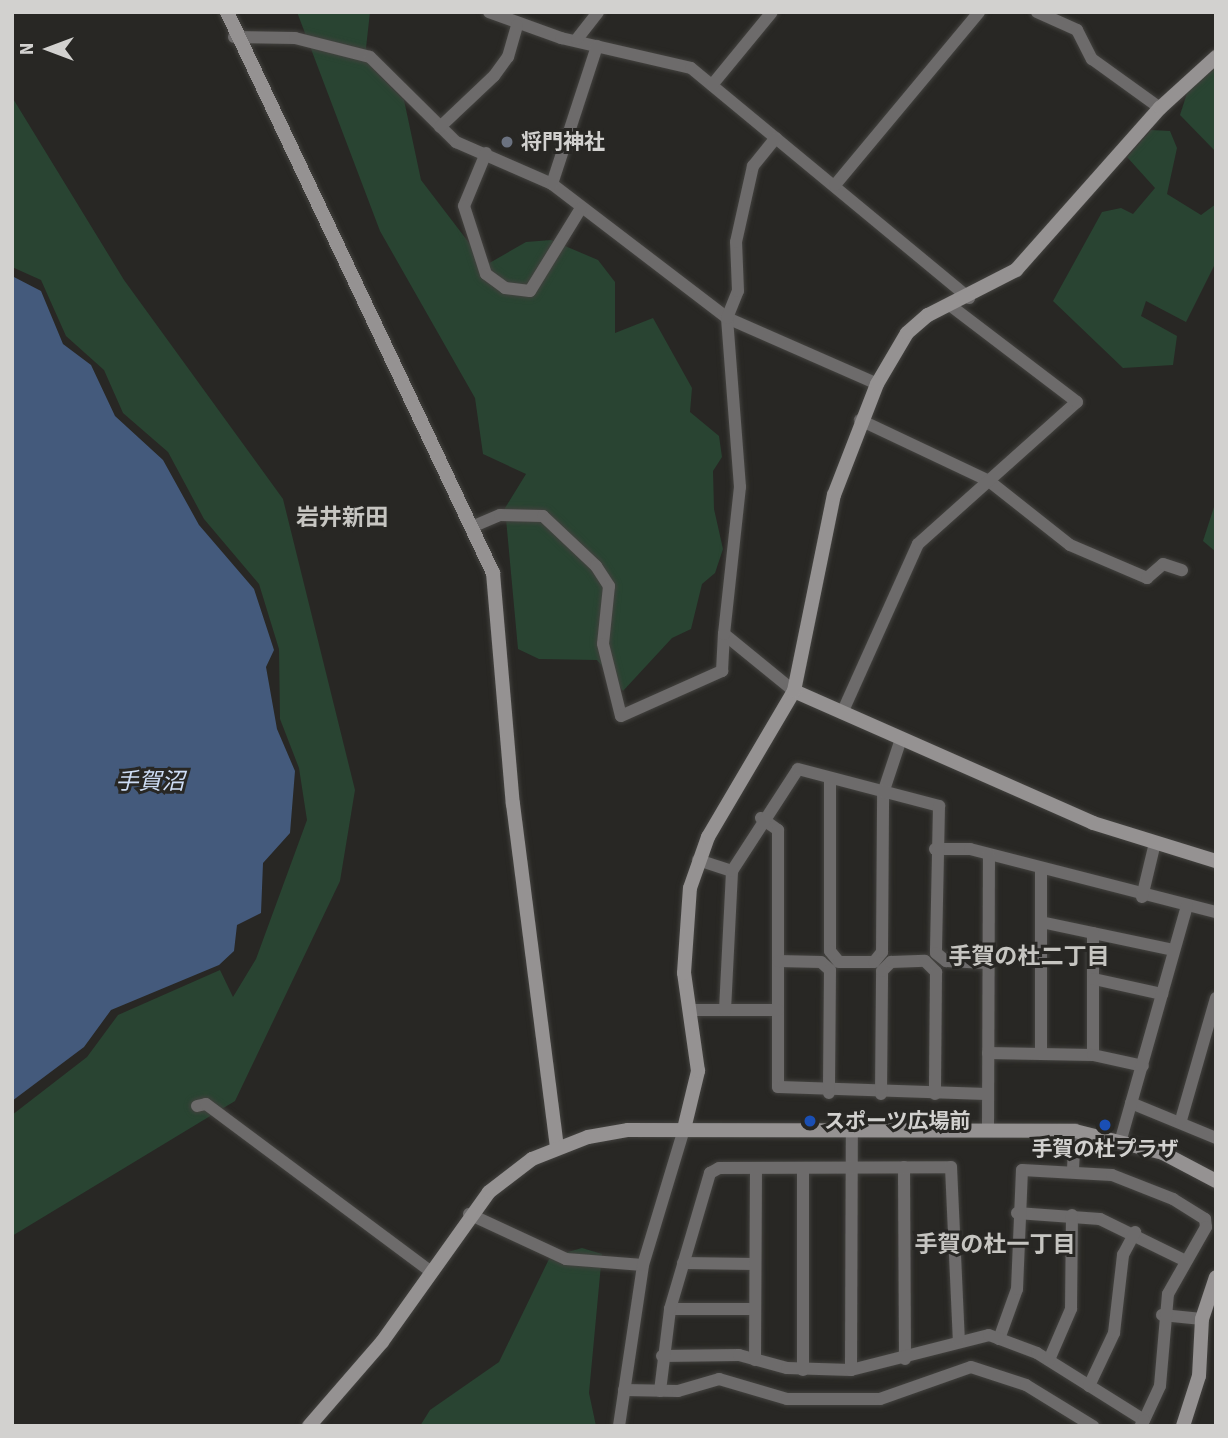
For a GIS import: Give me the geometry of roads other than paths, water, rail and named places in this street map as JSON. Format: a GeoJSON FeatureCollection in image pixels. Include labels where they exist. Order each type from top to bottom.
{"type":"FeatureCollection","features":[{"type":"Feature","properties":{"kind":"street"},"geometry":{"type":"LineString","coordinates":[[227,12],[234,37],[474,526],[493,573],[513,804],[538,970],[545,1091],[557,1147]]}},
{"type":"Feature","properties":{"kind":"street"},"geometry":{"type":"LineString","coordinates":[[488,12],[517,25],[691,68],[969,298]]}},
{"type":"Feature","properties":{"kind":"street"},"geometry":{"type":"LineString","coordinates":[[577,39],[598,12]]}},
{"type":"Feature","properties":{"kind":"street"},"geometry":{"type":"LineString","coordinates":[[712,85],[772,12]]}},
{"type":"Feature","properties":{"kind":"street"},"geometry":{"type":"LineString","coordinates":[[835,185],[979,12]]}},
{"type":"Feature","properties":{"kind":"street"},"geometry":{"type":"LineString","coordinates":[[1037,12],[1077,30],[1092,60],[1160,108]]}},
{"type":"Feature","properties":{"kind":"street"},"geometry":{"type":"LineString","coordinates":[[440,127],[494,76],[508,57],[517,25]]}},
{"type":"Feature","properties":{"kind":"street"},"geometry":{"type":"LineString","coordinates":[[234,37],[295,38],[370,57],[456,142],[552,184],[727,318],[877,384]]}},
{"type":"Feature","properties":{"kind":"street"},"geometry":{"type":"LineString","coordinates":[[552,184],[597,46]]}},
{"type":"Feature","properties":{"kind":"street"},"geometry":{"type":"LineString","coordinates":[[619,1426],[643,1265],[684,1129],[698,1071],[683,927],[698,860],[794,691],[814,572],[860,421],[906,333],[1016,270],[1160,108],[1216,57]]}},
{"type":"Feature","properties":{"kind":"street"},"geometry":{"type":"LineString","coordinates":[[474,526],[500,515],[542,516],[596,566],[609,586],[603,644],[621,716],[722,671],[740,487],[727,318],[738,291],[736,242],[753,166],[776,138]]}},
{"type":"Feature","properties":{"kind":"street"},"geometry":{"type":"LineString","coordinates":[[486,153],[464,206],[486,274],[505,288],[530,290],[581,208]]}},
{"type":"Feature","properties":{"kind":"street"},"geometry":{"type":"LineString","coordinates":[[842,713],[918,544],[1077,402],[951,306]]}},
{"type":"Feature","properties":{"kind":"street"},"geometry":{"type":"LineString","coordinates":[[860,421],[989,481],[1070,545],[1147,578],[1163,564],[1182,570]]}},
{"type":"Feature","properties":{"kind":"street"},"geometry":{"type":"LineString","coordinates":[[724,634],[794,691],[901,740],[1154,847],[1216,861]]}},
{"type":"Feature","properties":{"kind":"street"},"geometry":{"type":"LineString","coordinates":[[830,779],[830,951],[839,962],[874,961],[882,952],[883,793],[901,740]]}},
{"type":"Feature","properties":{"kind":"street"},"geometry":{"type":"LineString","coordinates":[[725,1010],[732,871],[761,818],[790,774],[798,769],[939,806],[935,849],[936,953],[946,961],[988,963]]}},
{"type":"Feature","properties":{"kind":"street"},"geometry":{"type":"LineString","coordinates":[[761,818],[778,830],[778,1087],[829,1094],[988,1094]]}},
{"type":"Feature","properties":{"kind":"street"},"geometry":{"type":"LineString","coordinates":[[1142,897],[1154,847]]}},
{"type":"Feature","properties":{"kind":"street"},"geometry":{"type":"LineString","coordinates":[[935,849],[989,855],[1041,872],[1216,912]]}},
{"type":"Feature","properties":{"kind":"street"},"geometry":{"type":"LineString","coordinates":[[988,1130],[989,855]]}},
{"type":"Feature","properties":{"kind":"street"},"geometry":{"type":"LineString","coordinates":[[698,860],[732,871]]}},
{"type":"Feature","properties":{"kind":"street"},"geometry":{"type":"LineString","coordinates":[[1041,872],[1041,1054]]}},
{"type":"Feature","properties":{"kind":"street"},"geometry":{"type":"LineString","coordinates":[[1121,1139],[1187,905]]}},
{"type":"Feature","properties":{"kind":"street"},"geometry":{"type":"LineString","coordinates":[[1041,922],[1174,950]]}},
{"type":"Feature","properties":{"kind":"street"},"geometry":{"type":"LineString","coordinates":[[1093,933],[1093,1055]]}},
{"type":"Feature","properties":{"kind":"street"},"geometry":{"type":"LineString","coordinates":[[778,961],[821,962],[830,970],[829,1094]]}},
{"type":"Feature","properties":{"kind":"street"},"geometry":{"type":"LineString","coordinates":[[881,1094],[883,971],[891,962],[925,961],[936,972],[934,1094]]}},
{"type":"Feature","properties":{"kind":"street"},"geometry":{"type":"LineString","coordinates":[[1094,979],[1162,994]]}},
{"type":"Feature","properties":{"kind":"street"},"geometry":{"type":"LineString","coordinates":[[1181,1120],[1216,998]]}},
{"type":"Feature","properties":{"kind":"street"},"geometry":{"type":"LineString","coordinates":[[690,1010],[778,1010]]}},
{"type":"Feature","properties":{"kind":"street"},"geometry":{"type":"LineString","coordinates":[[988,1053],[1093,1055],[1143,1066]]}},
{"type":"Feature","properties":{"kind":"street"},"geometry":{"type":"LineString","coordinates":[[1131,1103],[1181,1120],[1216,1138]]}},
{"type":"Feature","properties":{"kind":"street"},"geometry":{"type":"LineString","coordinates":[[197,1106],[206,1104],[430,1271]]}},
{"type":"Feature","properties":{"kind":"street"},"geometry":{"type":"LineString","coordinates":[[309,1426],[382,1342],[469,1214],[514,1170],[557,1147],[628,1129],[1074,1131],[1121,1139],[1216,1181]]}},
{"type":"Feature","properties":{"kind":"street"},"geometry":{"type":"LineString","coordinates":[[851,1370],[852,1130]]}},
{"type":"Feature","properties":{"kind":"street"},"geometry":{"type":"LineString","coordinates":[[1073,1169],[1074,1131]]}},
{"type":"Feature","properties":{"kind":"street"},"geometry":{"type":"LineString","coordinates":[[904,1167],[905,1359]]}},
{"type":"Feature","properties":{"kind":"street"},"geometry":{"type":"LineString","coordinates":[[660,1391],[662,1356],[670,1309],[710,1173],[755,1169],[951,1167],[956,1172],[959,1341]]}},
{"type":"Feature","properties":{"kind":"street"},"geometry":{"type":"LineString","coordinates":[[803,1168],[803,1370]]}},
{"type":"Feature","properties":{"kind":"street"},"geometry":{"type":"LineString","coordinates":[[755,1169],[755,1360]]}},
{"type":"Feature","properties":{"kind":"street"},"geometry":{"type":"LineString","coordinates":[[662,1356],[755,1360],[803,1370],[851,1370],[905,1359],[973,1334],[999,1339],[1049,1360],[1142,1423],[1160,1386],[1162,1315],[1184,1260],[1205,1219],[1147,1186],[1073,1169],[1022,1170],[1017,1213],[1017,1289],[999,1339]]}},
{"type":"Feature","properties":{"kind":"street"},"geometry":{"type":"LineString","coordinates":[[1017,1213],[1072,1216],[1135,1232],[1184,1260]]}},
{"type":"Feature","properties":{"kind":"street"},"geometry":{"type":"LineString","coordinates":[[469,1214],[566,1259],[643,1265]]}},
{"type":"Feature","properties":{"kind":"street"},"geometry":{"type":"LineString","coordinates":[[1049,1360],[1070,1309],[1072,1216]]}},
{"type":"Feature","properties":{"kind":"street"},"geometry":{"type":"LineString","coordinates":[[1089,1385],[1114,1333],[1123,1255],[1135,1232]]}},
{"type":"Feature","properties":{"kind":"street"},"geometry":{"type":"LineString","coordinates":[[684,1263],[755,1264]]}},
{"type":"Feature","properties":{"kind":"street"},"geometry":{"type":"LineString","coordinates":[[1183,1426],[1199,1376],[1202,1320],[1216,1277]]}},
{"type":"Feature","properties":{"kind":"street"},"geometry":{"type":"LineString","coordinates":[[670,1309],[755,1309]]}},
{"type":"Feature","properties":{"kind":"street"},"geometry":{"type":"LineString","coordinates":[[1162,1315],[1202,1320]]}},
{"type":"Feature","properties":{"kind":"street"},"geometry":{"type":"LineString","coordinates":[[624,1390],[660,1391],[719,1379],[787,1399],[880,1399],[971,1367],[1026,1385],[1093,1426]]}},
{"type":"Feature","properties":{"kind":"water","name":"手賀沼"},"geometry":{"type":"Polygon","coordinates":[[[12,276],[41,291],[63,344],[91,365],[115,416],[163,460],[199,525],[254,589],[274,650],[266,667],[277,729],[295,771],[290,833],[263,863],[261,913],[237,925],[234,951],[219,965],[111,1010],[84,1047],[12,1101],[12,276]]]}},
{"type":"Feature","properties":{"kind":"place","name":"将門神社"},"geometry":{"type":"Point","coordinates":[507,142]}},
{"type":"Feature","properties":{"kind":"place","name":"スポーツ広場前"},"geometry":{"type":"Point","coordinates":[810,1121]}},
{"type":"Feature","properties":{"kind":"place","name":"手賀の杜プラザ"},"geometry":{"type":"Point","coordinates":[1105,1125]}},
{"type":"Feature","properties":{"kind":"district","name":"岩井新田"},"geometry":{"type":"Point","coordinates":[342,518]}},
{"type":"Feature","properties":{"kind":"district","name":"手賀の杜二丁目"},"geometry":{"type":"Point","coordinates":[1029,957]}},
{"type":"Feature","properties":{"kind":"district","name":"手賀の杜一丁目"},"geometry":{"type":"Point","coordinates":[995,1245]}}]}
